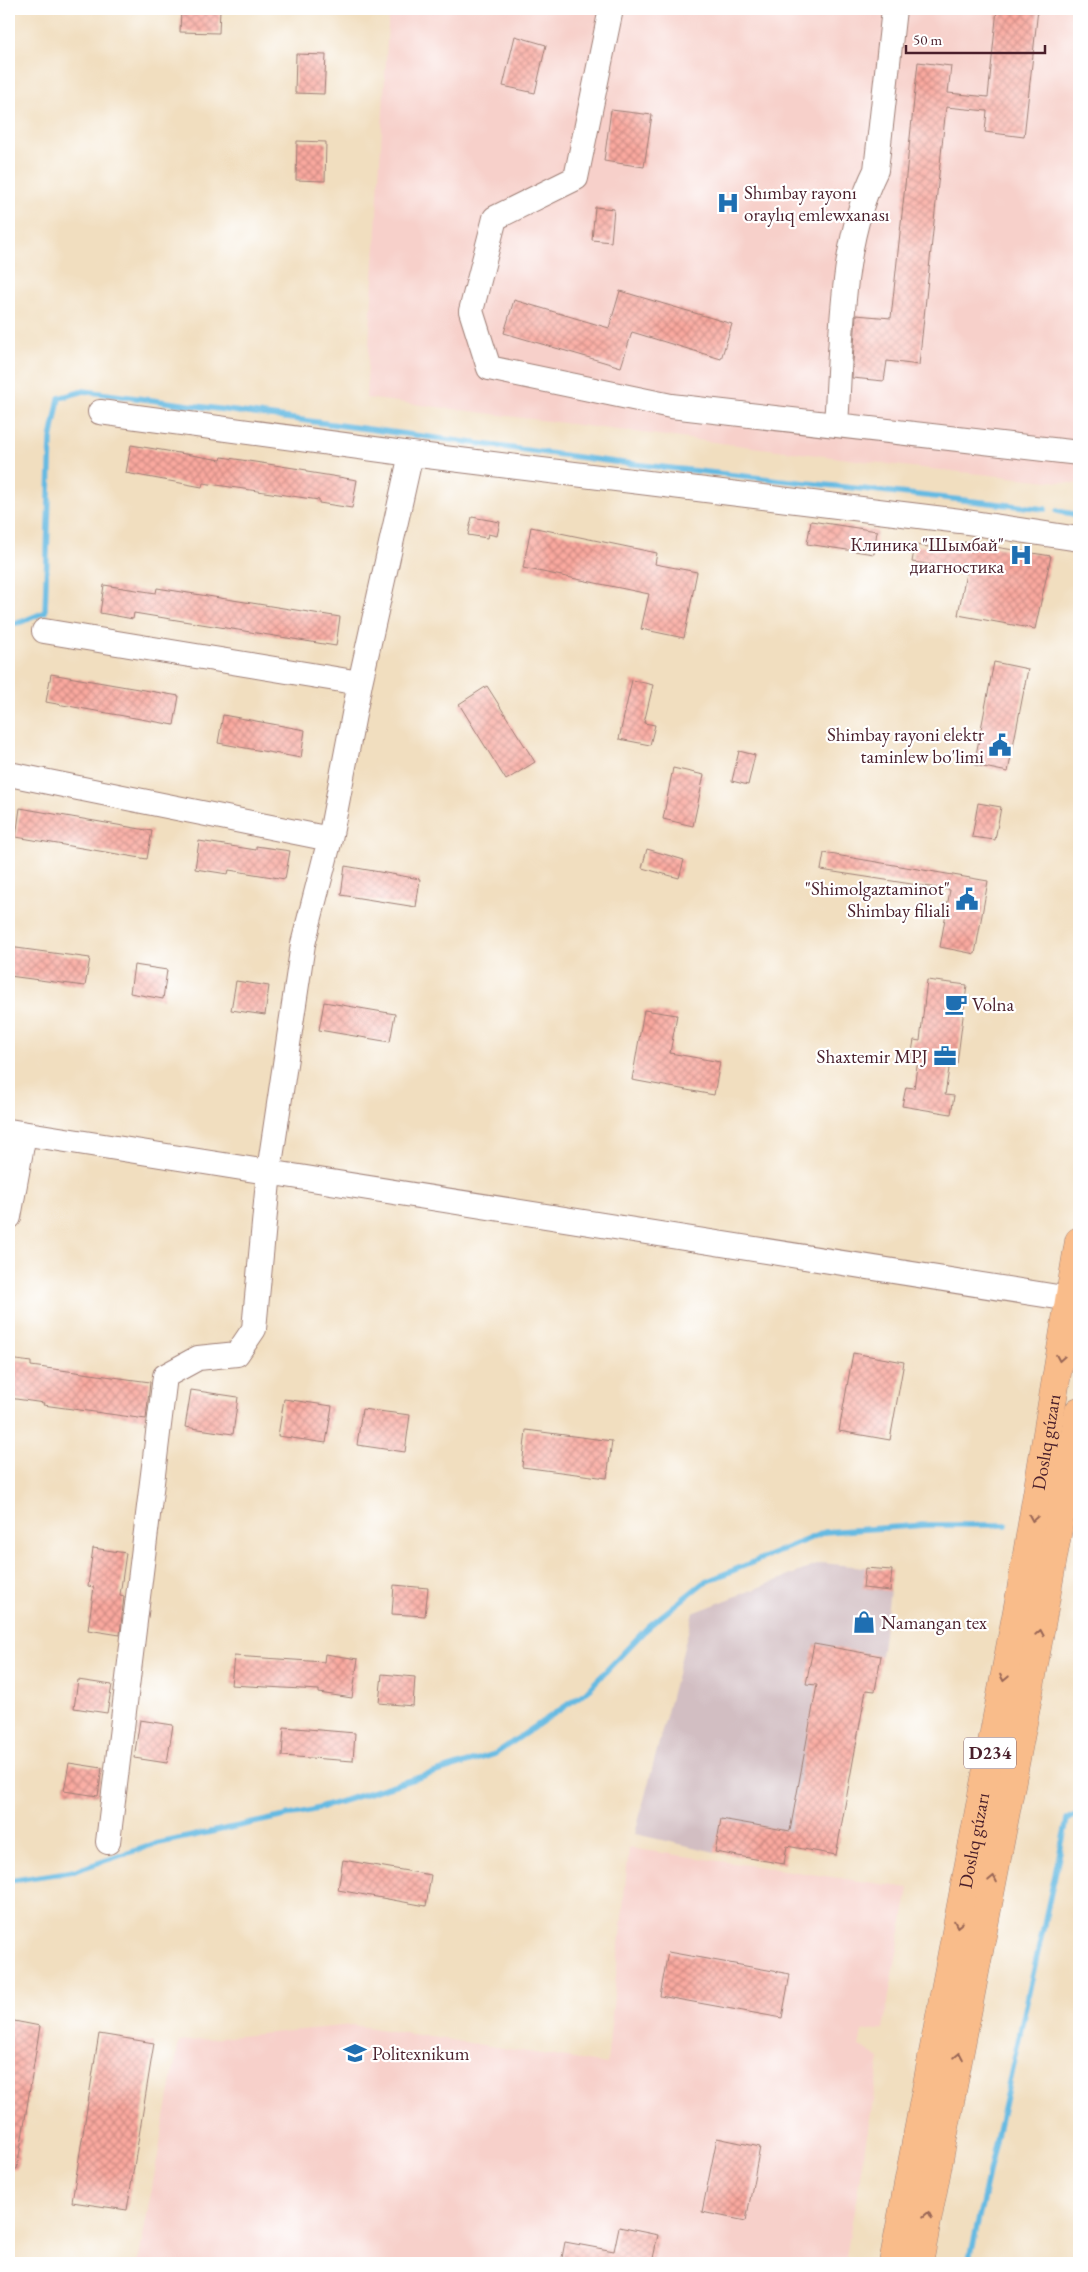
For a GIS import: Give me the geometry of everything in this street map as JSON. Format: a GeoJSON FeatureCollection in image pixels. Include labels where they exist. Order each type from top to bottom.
{"type":"FeatureCollection","features":[{"type":"Feature","properties":{"kind":"main road","name":"Doslıq gúzarı"},"geometry":{"type":"LineString","coordinates":[[893,2263],[1021,1590],[1079,1241]]}},
{"type":"Feature","properties":{"kind":"main road","name":"Doslıq gúzarı"},"geometry":{"type":"LineString","coordinates":[[919,2263],[1032,1676],[1079,1411]]}},
{"type":"Feature","properties":{"kind":"street"},"geometry":{"type":"LineString","coordinates":[[610,9],[576,178],[495,218],[472,311],[489,368],[671,406],[1079,453]]}},
{"type":"Feature","properties":{"kind":"street"},"geometry":{"type":"LineString","coordinates":[[836,424],[849,256],[864,194],[876,170],[894,9]]}},
{"type":"Feature","properties":{"kind":"street"},"geometry":{"type":"LineString","coordinates":[[100,412],[411,454],[960,521],[1079,539]]}},
{"type":"Feature","properties":{"kind":"street"},"geometry":{"type":"LineString","coordinates":[[108,1842],[165,1376],[198,1358],[238,1354],[254,1328],[269,1171],[303,944],[330,839],[360,683],[411,454]]}},
{"type":"Feature","properties":{"kind":"street"},"geometry":{"type":"LineString","coordinates":[[44,632],[360,683]]}},
{"type":"Feature","properties":{"kind":"street"},"geometry":{"type":"LineString","coordinates":[[9,774],[330,839]]}},
{"type":"Feature","properties":{"kind":"street"},"geometry":{"type":"LineString","coordinates":[[9,1217],[17,1133],[269,1171],[1015,1292],[1070,1298]]}},
{"type":"Feature","properties":{"kind":"shaded area","name":"Shımbay rayonı oraylıq emlewxanası"},"geometry":{"type":"Polygon","coordinates":[[[389,9],[1079,9],[1079,484],[911,467],[366,398],[389,9]]]}},
{"type":"Feature","properties":{"kind":"shaded area"},"geometry":{"type":"Polygon","coordinates":[[[822,1563],[892,1570],[889,1598],[881,1656],[814,1644],[806,1683],[817,1685],[790,1831],[721,1819],[715,1852],[635,1834],[693,1613],[822,1563]]]}},
{"type":"Feature","properties":{"kind":"shaded area","name":"Politexnikum"},"geometry":{"type":"Polygon","coordinates":[[[629,1848],[909,1888],[883,2029],[862,2032],[859,2046],[880,2059],[845,2263],[138,2263],[179,2042],[352,2025],[607,2064],[629,1848]]]}},
{"type":"Feature","properties":{"kind":"building"},"geometry":{"type":"Polygon","coordinates":[[[181,9],[220,9],[219,33],[180,32],[181,9]]]}},
{"type":"Feature","properties":{"kind":"building"},"geometry":{"type":"Polygon","coordinates":[[[997,9],[1038,9],[1024,137],[985,132],[987,111],[946,107],[919,365],[887,361],[884,381],[852,378],[856,315],[891,318],[918,62],[951,66],[948,93],[988,97],[997,9]]]}},
{"type":"Feature","properties":{"kind":"building"},"geometry":{"type":"Polygon","coordinates":[[[515,36],[546,45],[535,93],[503,86],[515,36]]]}},
{"type":"Feature","properties":{"kind":"building"},"geometry":{"type":"Polygon","coordinates":[[[296,54],[326,55],[324,94],[295,93],[296,54]]]}},
{"type":"Feature","properties":{"kind":"building"},"geometry":{"type":"Polygon","coordinates":[[[611,110],[652,115],[644,167],[604,161],[611,110]]]}},
{"type":"Feature","properties":{"kind":"building"},"geometry":{"type":"Polygon","coordinates":[[[297,141],[326,142],[325,181],[296,180],[297,141]]]}},
{"type":"Feature","properties":{"kind":"building"},"geometry":{"type":"Polygon","coordinates":[[[595,207],[614,209],[611,242],[592,240],[595,207]]]}},
{"type":"Feature","properties":{"kind":"building"},"geometry":{"type":"Polygon","coordinates":[[[620,291],[732,324],[721,359],[632,332],[621,367],[504,333],[514,300],[609,328],[620,291]]]}},
{"type":"Feature","properties":{"kind":"building"},"geometry":{"type":"Polygon","coordinates":[[[131,445],[221,460],[222,457],[307,470],[307,472],[357,480],[352,508],[319,503],[319,500],[203,483],[202,487],[126,473],[131,445]]]}},
{"type":"Feature","properties":{"kind":"building"},"geometry":{"type":"Polygon","coordinates":[[[472,517],[500,522],[497,536],[488,534],[487,538],[468,535],[472,517]]]}},
{"type":"Feature","properties":{"kind":"building"},"geometry":{"type":"Polygon","coordinates":[[[811,521],[877,531],[874,554],[807,544],[811,521]]]}},
{"type":"Feature","properties":{"kind":"building"},"geometry":{"type":"Polygon","coordinates":[[[531,527],[657,553],[655,564],[697,572],[684,638],[641,629],[649,594],[523,568],[531,527]]]}},
{"type":"Feature","properties":{"kind":"building"},"geometry":{"type":"Polygon","coordinates":[[[964,542],[1051,556],[1035,629],[958,615],[966,573],[959,572],[960,569],[912,562],[915,545],[963,552],[964,542]]]}},
{"type":"Feature","properties":{"kind":"building"},"geometry":{"type":"Polygon","coordinates":[[[104,585],[156,593],[157,588],[340,617],[336,646],[134,613],[133,619],[100,613],[104,585]]]}},
{"type":"Feature","properties":{"kind":"building"},"geometry":{"type":"Polygon","coordinates":[[[994,662],[1028,669],[1008,772],[974,765],[994,662]]]}},
{"type":"Feature","properties":{"kind":"building"},"geometry":{"type":"Polygon","coordinates":[[[51,674],[179,696],[174,725],[46,702],[51,674]]]}},
{"type":"Feature","properties":{"kind":"building"},"geometry":{"type":"Polygon","coordinates":[[[632,680],[653,685],[644,723],[655,725],[650,745],[619,739],[632,680]]]}},
{"type":"Feature","properties":{"kind":"building"},"geometry":{"type":"Polygon","coordinates":[[[487,686],[535,762],[506,780],[459,704],[487,686]]]}},
{"type":"Feature","properties":{"kind":"building"},"geometry":{"type":"Polygon","coordinates":[[[223,715],[305,730],[301,758],[218,743],[223,715]]]}},
{"type":"Feature","properties":{"kind":"building"},"geometry":{"type":"Polygon","coordinates":[[[739,751],[755,755],[748,785],[732,781],[739,751]]]}},
{"type":"Feature","properties":{"kind":"building"},"geometry":{"type":"Polygon","coordinates":[[[673,768],[704,775],[693,826],[663,819],[673,768]]]}},
{"type":"Feature","properties":{"kind":"building"},"geometry":{"type":"Polygon","coordinates":[[[978,803],[1001,807],[995,840],[972,837],[978,803]]]}},
{"type":"Feature","properties":{"kind":"building"},"geometry":{"type":"Polygon","coordinates":[[[20,808],[152,831],[147,859],[16,837],[20,808]]]}},
{"type":"Feature","properties":{"kind":"building"},"geometry":{"type":"Polygon","coordinates":[[[199,841],[256,850],[256,846],[290,851],[285,879],[229,870],[228,874],[195,869],[199,841]]]}},
{"type":"Feature","properties":{"kind":"building"},"geometry":{"type":"Polygon","coordinates":[[[647,849],[684,860],[679,878],[642,868],[647,849]]]}},
{"type":"Feature","properties":{"kind":"building"},"geometry":{"type":"Polygon","coordinates":[[[824,853],[988,881],[975,954],[940,947],[950,890],[821,870],[824,853]]]}},
{"type":"Feature","properties":{"kind":"building"},"geometry":{"type":"Polygon","coordinates":[[[345,866],[420,879],[416,907],[341,895],[345,866]]]}},
{"type":"Feature","properties":{"kind":"building"},"geometry":{"type":"Polygon","coordinates":[[[9,947],[90,958],[85,986],[9,976],[9,947]]]}},
{"type":"Feature","properties":{"kind":"building"},"geometry":{"type":"Polygon","coordinates":[[[134,965],[167,970],[163,999],[130,993],[134,965]]]}},
{"type":"Feature","properties":{"kind":"building"},"geometry":{"type":"Polygon","coordinates":[[[927,980],[967,985],[957,1064],[950,1062],[945,1095],[954,1096],[951,1114],[902,1106],[906,1087],[914,1088],[918,1059],[911,1058],[914,1040],[920,1041],[927,980]]]}},
{"type":"Feature","properties":{"kind":"building"},"geometry":{"type":"Polygon","coordinates":[[[236,981],[269,986],[265,1015],[231,1010],[236,981]]]}},
{"type":"Feature","properties":{"kind":"building"},"geometry":{"type":"Polygon","coordinates":[[[324,1002],[395,1014],[390,1042],[319,1030],[324,1002]]]}},
{"type":"Feature","properties":{"kind":"building"},"geometry":{"type":"Polygon","coordinates":[[[644,1010],[677,1015],[670,1053],[720,1062],[714,1095],[632,1080],[644,1010]]]}},
{"type":"Feature","properties":{"kind":"building"},"geometry":{"type":"Polygon","coordinates":[[[853,1353],[904,1362],[890,1440],[839,1431],[853,1353]]]}},
{"type":"Feature","properties":{"kind":"building"},"geometry":{"type":"Polygon","coordinates":[[[9,1359],[31,1362],[31,1366],[150,1382],[146,1419],[43,1405],[44,1403],[9,1398],[9,1359]]]}},
{"type":"Feature","properties":{"kind":"building"},"geometry":{"type":"Polygon","coordinates":[[[191,1390],[238,1397],[233,1434],[185,1427],[191,1390]]]}},
{"type":"Feature","properties":{"kind":"building"},"geometry":{"type":"Polygon","coordinates":[[[284,1399],[332,1406],[326,1443],[278,1436],[284,1399]]]}},
{"type":"Feature","properties":{"kind":"building"},"geometry":{"type":"Polygon","coordinates":[[[362,1409],[410,1415],[405,1452],[357,1445],[362,1409]]]}},
{"type":"Feature","properties":{"kind":"building"},"geometry":{"type":"Polygon","coordinates":[[[526,1430],[612,1441],[607,1478],[522,1467],[526,1430]]]}},
{"type":"Feature","properties":{"kind":"building"},"geometry":{"type":"Polygon","coordinates":[[[93,1548],[126,1553],[120,1595],[124,1596],[120,1635],[88,1630],[94,1587],[88,1586],[93,1548]]]}},
{"type":"Feature","properties":{"kind":"building"},"geometry":{"type":"Polygon","coordinates":[[[865,1568],[892,1570],[890,1591],[863,1588],[865,1568]]]}},
{"type":"Feature","properties":{"kind":"building"},"geometry":{"type":"Polygon","coordinates":[[[394,1585],[428,1588],[425,1616],[392,1614],[394,1585]]]}},
{"type":"Feature","properties":{"kind":"building"},"geometry":{"type":"Polygon","coordinates":[[[814,1644],[881,1656],[875,1691],[866,1690],[836,1855],[787,1846],[784,1864],[715,1852],[721,1819],[790,1831],[817,1685],[806,1684],[814,1644]]]}},
{"type":"Feature","properties":{"kind":"building"},"geometry":{"type":"Polygon","coordinates":[[[325,1654],[358,1659],[352,1698],[319,1693],[319,1690],[231,1685],[234,1656],[324,1662],[325,1654]]]}},
{"type":"Feature","properties":{"kind":"building"},"geometry":{"type":"Polygon","coordinates":[[[382,1674],[415,1677],[413,1706],[379,1703],[382,1674]]]}},
{"type":"Feature","properties":{"kind":"building"},"geometry":{"type":"Polygon","coordinates":[[[78,1680],[112,1685],[107,1713],[74,1708],[78,1680]]]}},
{"type":"Feature","properties":{"kind":"building"},"geometry":{"type":"Polygon","coordinates":[[[140,1720],[173,1725],[167,1763],[134,1758],[140,1720]]]}},
{"type":"Feature","properties":{"kind":"building"},"geometry":{"type":"Polygon","coordinates":[[[284,1727],[355,1733],[353,1761],[282,1756],[284,1727]]]}},
{"type":"Feature","properties":{"kind":"building"},"geometry":{"type":"Polygon","coordinates":[[[69,1763],[102,1768],[98,1796],[64,1791],[69,1763]]]}},
{"type":"Feature","properties":{"kind":"building"},"geometry":{"type":"Polygon","coordinates":[[[343,1860],[431,1875],[426,1906],[338,1890],[343,1860]]]}},
{"type":"Feature","properties":{"kind":"building"},"geometry":{"type":"Polygon","coordinates":[[[668,1952],[790,1974],[782,2018],[660,1996],[668,1952]]]}},
{"type":"Feature","properties":{"kind":"building"},"geometry":{"type":"Polygon","coordinates":[[[9,2020],[40,2026],[17,2169],[9,2168],[9,2020]]]}},
{"type":"Feature","properties":{"kind":"building"},"geometry":{"type":"Polygon","coordinates":[[[99,2034],[154,2043],[127,2210],[72,2202],[99,2034]]]}},
{"type":"Feature","properties":{"kind":"building"},"geometry":{"type":"Polygon","coordinates":[[[717,2138],[760,2147],[746,2221],[702,2212],[717,2138]]]}},
{"type":"Feature","properties":{"kind":"building"},"geometry":{"type":"Polygon","coordinates":[[[619,2227],[658,2235],[652,2263],[561,2263],[565,2242],[614,2251],[619,2227]]]}},
{"type":"Feature","properties":{"kind":"waterway"},"geometry":{"type":"LineString","coordinates":[[9,624],[21,622],[45,612],[51,439],[59,398],[84,391],[615,462],[1045,509]]}},
{"type":"Feature","properties":{"kind":"waterway"},"geometry":{"type":"LineString","coordinates":[[1057,511],[1079,515]]}},
{"type":"Feature","properties":{"kind":"waterway"},"geometry":{"type":"LineString","coordinates":[[9,1881],[74,1871],[155,1844],[313,1810],[495,1754],[586,1692],[649,1626],[703,1583],[825,1532],[926,1525],[1006,1525]]}},
{"type":"Feature","properties":{"kind":"waterway"},"geometry":{"type":"LineString","coordinates":[[969,2263],[1067,1820],[1079,1813]]}},
{"type":"Feature","properties":{"kind":"place","name":"Shımbay rayonı oraylıq emlewxanası"},"geometry":{"type":"Point","coordinates":[728,203]}},
{"type":"Feature","properties":{"kind":"place","name":"Клиника \"Шымбай\" диагностика"},"geometry":{"type":"Point","coordinates":[1021,555]}},
{"type":"Feature","properties":{"kind":"place","name":"Shimbay rayoni elektr taminlew bo'limi"},"geometry":{"type":"Point","coordinates":[1000,745]}},
{"type":"Feature","properties":{"kind":"place","name":"\"Shimolgaztaminot\" Shimbay filiali"},"geometry":{"type":"Point","coordinates":[967,899]}},
{"type":"Feature","properties":{"kind":"place","name":"Volna"},"geometry":{"type":"Point","coordinates":[956,1004]}},
{"type":"Feature","properties":{"kind":"place","name":"Shaxtemir MPJ"},"geometry":{"type":"Point","coordinates":[945,1056]}},
{"type":"Feature","properties":{"kind":"place","name":"Namangan tex"},"geometry":{"type":"Point","coordinates":[864,1622]}},
{"type":"Feature","properties":{"kind":"place","name":"Politexnikum"},"geometry":{"type":"Point","coordinates":[355,2053]}}]}
